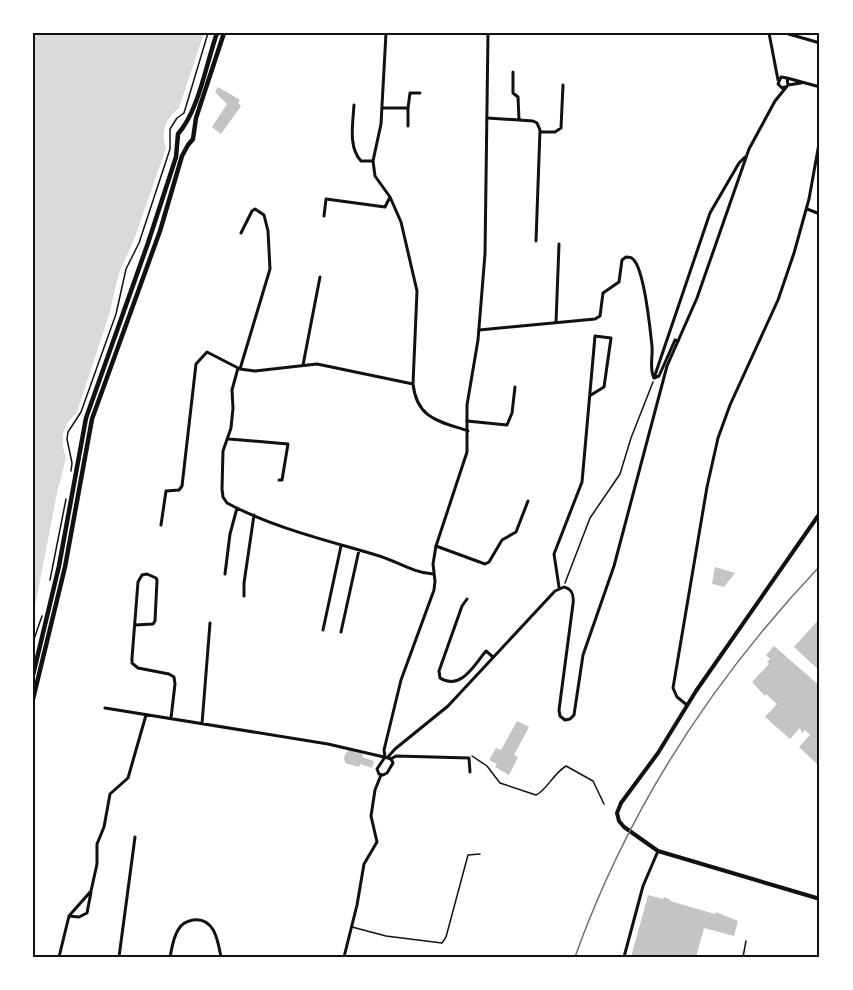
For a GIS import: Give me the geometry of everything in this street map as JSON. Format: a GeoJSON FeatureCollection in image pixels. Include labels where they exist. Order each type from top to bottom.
{"type":"FeatureCollection","features":[{"type":"Feature","properties":{"kind":"main road"},"geometry":{"type":"LineString","coordinates":[[33,675],[50,608],[66,529],[81,438],[176,157],[178,134],[184,129],[217,33]]}},
{"type":"Feature","properties":{"kind":"main road"},"geometry":{"type":"LineString","coordinates":[[33,699],[56,609],[87,439],[188,145],[193,140],[196,118],[224,33]]}},
{"type":"Feature","properties":{"kind":"main road"},"geometry":{"type":"LineString","coordinates":[[184,129],[193,134]]}},
{"type":"Feature","properties":{"kind":"main road"},"geometry":{"type":"LineString","coordinates":[[179,141],[188,145]]}},
{"type":"Feature","properties":{"kind":"main road"},"geometry":{"type":"LineString","coordinates":[[92,400],[96,408]]}},
{"type":"Feature","properties":{"kind":"main road"},"geometry":{"type":"LineString","coordinates":[[820,513],[687,706],[658,753],[618,807],[619,821],[630,832],[658,851],[820,900]]}},
{"type":"Feature","properties":{"kind":"street"},"geometry":{"type":"LineString","coordinates":[[386,33],[382,108],[373,160],[375,176],[390,197],[401,222],[417,291],[414,396],[428,417],[468,431]]}},
{"type":"Feature","properties":{"kind":"street"},"geometry":{"type":"LineString","coordinates":[[381,775],[386,775],[393,762],[384,750],[399,688],[434,590],[433,564],[436,546],[465,460],[468,444],[468,400],[479,330],[485,247],[488,33]]}},
{"type":"Feature","properties":{"kind":"street"},"geometry":{"type":"LineString","coordinates":[[769,33],[778,80],[775,101]]}},
{"type":"Feature","properties":{"kind":"street"},"geometry":{"type":"LineString","coordinates":[[785,33],[820,43]]}},
{"type":"Feature","properties":{"kind":"street"},"geometry":{"type":"LineString","coordinates":[[776,69],[785,77],[820,87]]}},
{"type":"Feature","properties":{"kind":"street"},"geometry":{"type":"LineString","coordinates":[[513,72],[513,93],[518,96],[519,120]]}},
{"type":"Feature","properties":{"kind":"street"},"geometry":{"type":"LineString","coordinates":[[778,80],[785,77]]}},
{"type":"Feature","properties":{"kind":"street"},"geometry":{"type":"LineString","coordinates":[[785,77],[787,86]]}},
{"type":"Feature","properties":{"kind":"street"},"geometry":{"type":"LineString","coordinates":[[778,85],[805,83]]}},
{"type":"Feature","properties":{"kind":"street"},"geometry":{"type":"LineString","coordinates":[[541,132],[555,132],[561,128],[563,85]]}},
{"type":"Feature","properties":{"kind":"street"},"geometry":{"type":"LineString","coordinates":[[562,587],[571,590],[573,600],[559,710],[562,718],[568,720],[575,711],[579,675],[586,645],[614,566],[662,380],[701,287],[746,157],[775,101],[787,86]]}},
{"type":"Feature","properties":{"kind":"street"},"geometry":{"type":"LineString","coordinates":[[408,126],[410,93],[420,93]]}},
{"type":"Feature","properties":{"kind":"street"},"geometry":{"type":"LineString","coordinates":[[354,105],[352,141],[355,155],[361,161],[373,160]]}},
{"type":"Feature","properties":{"kind":"street"},"geometry":{"type":"LineString","coordinates":[[382,108],[408,108]]}},
{"type":"Feature","properties":{"kind":"street"},"geometry":{"type":"LineString","coordinates":[[487,118],[536,122],[541,132],[536,241]]}},
{"type":"Feature","properties":{"kind":"street"},"geometry":{"type":"LineString","coordinates":[[687,706],[677,697],[673,688],[714,453],[730,405],[782,291],[807,209],[820,138]]}},
{"type":"Feature","properties":{"kind":"street"},"geometry":{"type":"LineString","coordinates":[[654,378],[710,213],[740,163],[746,157]]}},
{"type":"Feature","properties":{"kind":"street"},"geometry":{"type":"LineString","coordinates":[[324,216],[326,199],[385,207],[390,197]]}},
{"type":"Feature","properties":{"kind":"street"},"geometry":{"type":"LineString","coordinates":[[807,209],[820,214]]}},
{"type":"Feature","properties":{"kind":"street"},"geometry":{"type":"LineString","coordinates":[[242,233],[252,211],[260,210],[264,215],[268,231],[270,269],[232,390],[234,408],[228,439],[223,450],[223,497],[227,503],[280,526],[379,556],[423,573],[433,573]]}},
{"type":"Feature","properties":{"kind":"street"},"geometry":{"type":"LineString","coordinates":[[556,323],[559,244]]}},
{"type":"Feature","properties":{"kind":"street"},"geometry":{"type":"LineString","coordinates":[[479,330],[595,320],[600,316],[603,293],[619,282],[622,260],[626,257],[633,259],[643,284],[652,349],[651,372],[654,378]]}},
{"type":"Feature","properties":{"kind":"street"},"geometry":{"type":"LineString","coordinates":[[303,365],[320,277]]}},
{"type":"Feature","properties":{"kind":"street"},"geometry":{"type":"LineString","coordinates":[[562,587],[554,554],[582,482],[595,336],[611,338],[604,387],[591,395]]}},
{"type":"Feature","properties":{"kind":"street"},"geometry":{"type":"LineString","coordinates":[[654,378],[659,376],[675,340],[678,341]]}},
{"type":"Feature","properties":{"kind":"street"},"geometry":{"type":"LineString","coordinates":[[161,525],[166,491],[178,490],[182,486],[196,364],[207,352],[239,369],[255,371],[317,364],[413,384]]}},
{"type":"Feature","properties":{"kind":"street"},"geometry":{"type":"LineString","coordinates":[[468,421],[507,424],[512,413],[515,387]]}},
{"type":"Feature","properties":{"kind":"street"},"geometry":{"type":"LineString","coordinates":[[228,439],[288,444],[282,480],[279,480]]}},
{"type":"Feature","properties":{"kind":"street"},"geometry":{"type":"LineString","coordinates":[[436,546],[485,564],[489,562],[502,540],[516,532],[528,501]]}},
{"type":"Feature","properties":{"kind":"street"},"geometry":{"type":"LineString","coordinates":[[225,574],[230,534],[237,508]]}},
{"type":"Feature","properties":{"kind":"street"},"geometry":{"type":"LineString","coordinates":[[244,596],[254,515]]}},
{"type":"Feature","properties":{"kind":"street"},"geometry":{"type":"LineString","coordinates":[[323,630],[341,546]]}},
{"type":"Feature","properties":{"kind":"street"},"geometry":{"type":"LineString","coordinates":[[341,632],[358,550]]}},
{"type":"Feature","properties":{"kind":"street"},"geometry":{"type":"LineString","coordinates":[[135,625],[148,626],[154,621],[158,580],[149,574],[142,575],[139,579],[132,658],[133,666],[170,674],[174,677],[171,718]]}},
{"type":"Feature","properties":{"kind":"street"},"geometry":{"type":"LineString","coordinates":[[381,775],[377,769],[380,761],[448,706],[562,587]]}},
{"type":"Feature","properties":{"kind":"street"},"geometry":{"type":"LineString","coordinates":[[467,599],[462,606],[439,671],[440,678],[452,682],[458,681],[464,678],[486,651],[493,657]]}},
{"type":"Feature","properties":{"kind":"street"},"geometry":{"type":"LineString","coordinates":[[202,724],[210,623]]}},
{"type":"Feature","properties":{"kind":"street"},"geometry":{"type":"LineString","coordinates":[[105,708],[328,744],[387,757],[469,758],[470,772]]}},
{"type":"Feature","properties":{"kind":"street"},"geometry":{"type":"LineString","coordinates":[[69,916],[79,917],[87,913],[96,864],[97,844],[104,827],[110,794],[113,789],[127,781],[146,715]]}},
{"type":"Feature","properties":{"kind":"street"},"geometry":{"type":"LineString","coordinates":[[375,755],[380,761]]}},
{"type":"Feature","properties":{"kind":"street"},"geometry":{"type":"LineString","coordinates":[[344,957],[364,864],[377,842],[371,816],[375,790],[381,775]]}},
{"type":"Feature","properties":{"kind":"street"},"geometry":{"type":"LineString","coordinates":[[119,957],[135,837]]}},
{"type":"Feature","properties":{"kind":"street"},"geometry":{"type":"LineString","coordinates":[[624,957],[643,886],[658,851]]}},
{"type":"Feature","properties":{"kind":"street"},"geometry":{"type":"LineString","coordinates":[[59,957],[69,916],[91,891]]}},
{"type":"Feature","properties":{"kind":"street"},"geometry":{"type":"LineString","coordinates":[[170,957],[179,927],[190,920],[195,920],[206,922],[213,928],[221,957]]}},
{"type":"Feature","properties":{"kind":"lane"},"geometry":{"type":"LineString","coordinates":[[351,927],[386,936],[442,943],[446,937],[468,855],[480,854]]}},
{"type":"Feature","properties":{"kind":"path"},"geometry":{"type":"LineString","coordinates":[[562,587],[590,519],[620,474],[630,438],[654,378]]}},
{"type":"Feature","properties":{"kind":"path"},"geometry":{"type":"LineString","coordinates":[[469,758],[473,756],[487,766],[500,783],[536,795],[541,793],[555,773],[566,766],[592,781],[604,804]]}},
{"type":"Feature","properties":{"kind":"path"},"geometry":{"type":"LineString","coordinates":[[743,957],[746,941]]}},
{"type":"Feature","properties":{"kind":"shaded area"},"geometry":{"type":"Polygon","coordinates":[[[33,33],[204,33],[179,108],[165,126],[166,148],[135,237],[119,273],[109,315],[77,412],[68,422],[63,434],[66,458],[33,617],[33,33]]]}},
{"type":"Feature","properties":{"kind":"building"},"geometry":{"type":"Polygon","coordinates":[[[218,87],[240,100],[238,103],[241,106],[221,134],[212,127],[227,104],[215,92],[218,87]]]}},
{"type":"Feature","properties":{"kind":"building"},"geometry":{"type":"Polygon","coordinates":[[[715,567],[735,573],[724,587],[712,584],[715,567]]]}},
{"type":"Feature","properties":{"kind":"building"},"geometry":{"type":"Polygon","coordinates":[[[820,618],[820,671],[794,647],[820,618]]]}},
{"type":"Feature","properties":{"kind":"building"},"geometry":{"type":"Polygon","coordinates":[[[774,646],[820,686],[820,767],[799,747],[810,735],[805,730],[802,733],[800,728],[790,739],[765,717],[777,704],[766,694],[765,696],[752,682],[769,664],[767,662],[770,659],[766,655],[774,646]]]}},
{"type":"Feature","properties":{"kind":"building"},"geometry":{"type":"Polygon","coordinates":[[[517,721],[529,727],[514,755],[518,757],[509,775],[495,767],[497,764],[489,760],[496,748],[501,750],[517,721]]]}},
{"type":"Feature","properties":{"kind":"building"},"geometry":{"type":"Polygon","coordinates":[[[348,750],[363,754],[362,757],[374,761],[372,768],[345,763],[344,757],[348,750]]]}},
{"type":"Feature","properties":{"kind":"building"},"geometry":{"type":"Polygon","coordinates":[[[648,895],[663,899],[664,897],[670,901],[715,914],[716,912],[738,921],[734,936],[704,928],[696,957],[631,957],[648,895]]]}},
{"type":"Feature","properties":{"kind":"railway"},"geometry":{"type":"LineString","coordinates":[[575,957],[596,902],[620,850],[647,798],[677,749],[744,654],[820,566]]}}]}
